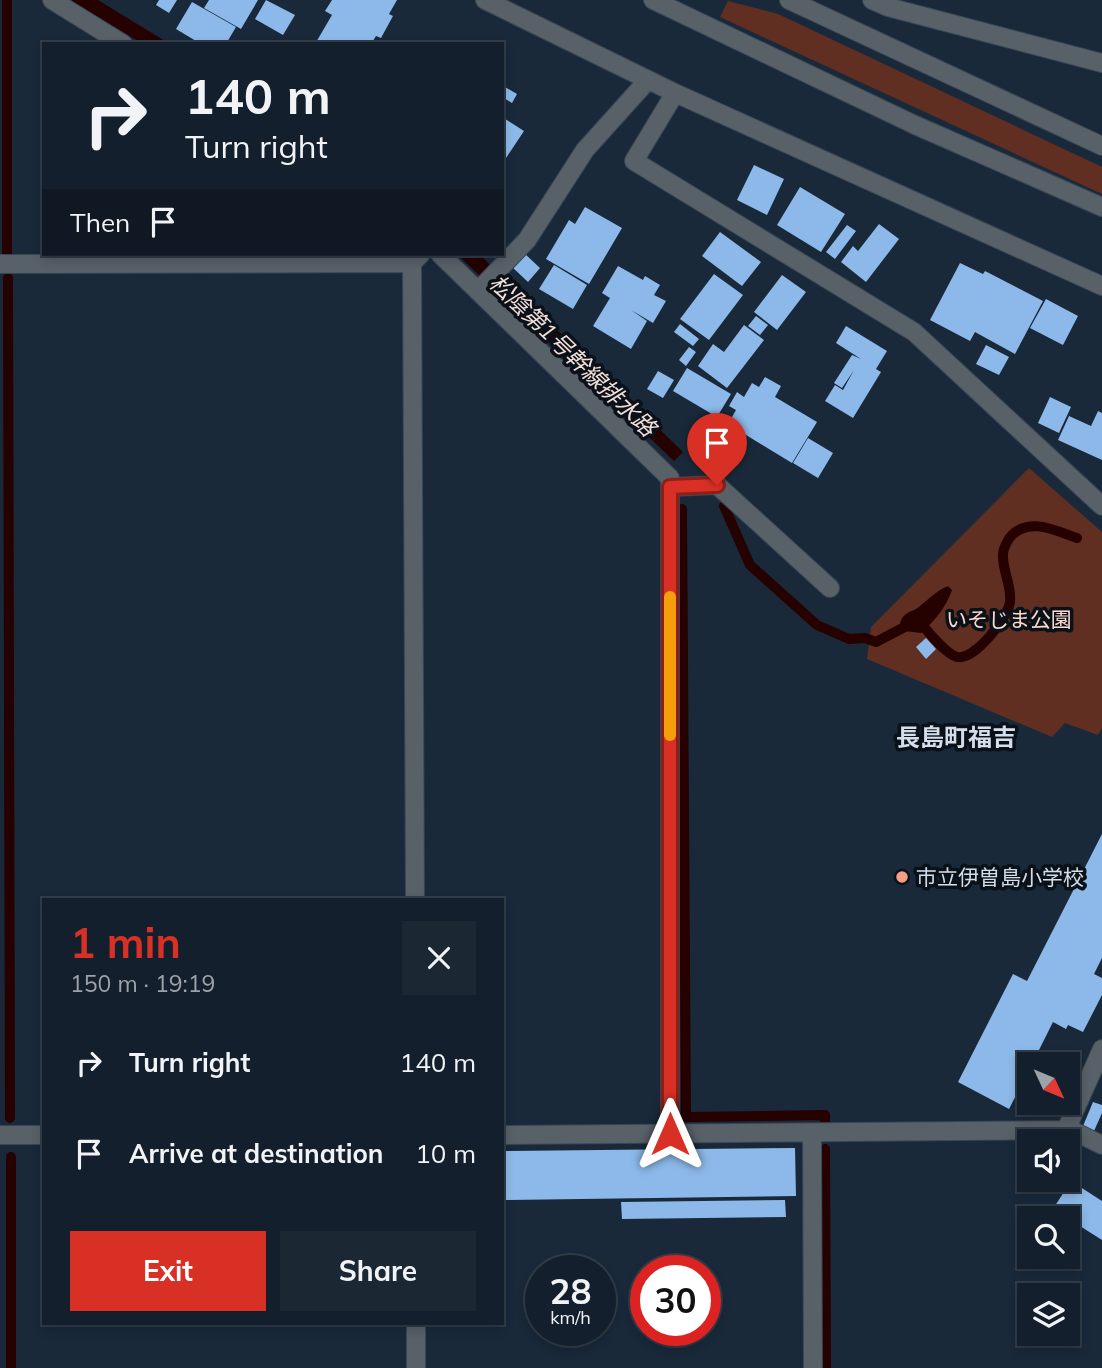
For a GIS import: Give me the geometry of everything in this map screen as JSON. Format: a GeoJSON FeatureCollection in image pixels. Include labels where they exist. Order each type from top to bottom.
{"type":"FeatureCollection","features":[{"type":"Feature","properties":{"kind":"street"},"geometry":{"type":"LineString","coordinates":[[52,0],[120,42]]}},
{"type":"Feature","properties":{"kind":"street"},"geometry":{"type":"LineString","coordinates":[[485,0],[675,93],[1102,286]]}},
{"type":"Feature","properties":{"kind":"street"},"geometry":{"type":"LineString","coordinates":[[653,0],[915,125],[1102,207]]}},
{"type":"Feature","properties":{"kind":"street"},"geometry":{"type":"LineString","coordinates":[[789,0],[1102,146]]}},
{"type":"Feature","properties":{"kind":"street"},"geometry":{"type":"LineString","coordinates":[[872,0],[888,7],[1102,63]]}},
{"type":"Feature","properties":{"kind":"street"},"geometry":{"type":"LineString","coordinates":[[481,288],[527,240],[585,150],[648,80]]}},
{"type":"Feature","properties":{"kind":"street"},"geometry":{"type":"LineString","coordinates":[[675,93],[634,161],[915,332],[1102,506]]}},
{"type":"Feature","properties":{"kind":"street"},"geometry":{"type":"LineString","coordinates":[[442,256],[481,288],[670,478],[670,1134]]}},
{"type":"Feature","properties":{"kind":"street"},"geometry":{"type":"LineString","coordinates":[[0,264],[416,258],[415,898]]}},
{"type":"Feature","properties":{"kind":"street"},"geometry":{"type":"LineString","coordinates":[[670,487],[717,485],[830,588]]}},
{"type":"Feature","properties":{"kind":"street"},"geometry":{"type":"LineString","coordinates":[[504,1135],[1066,1130],[1102,1049]]}},
{"type":"Feature","properties":{"kind":"street"},"geometry":{"type":"LineString","coordinates":[[1068,1128],[1102,1145]]}},
{"type":"Feature","properties":{"kind":"street"},"geometry":{"type":"LineString","coordinates":[[812,1133],[813,1368]]}},
{"type":"Feature","properties":{"kind":"street"},"geometry":{"type":"LineString","coordinates":[[0,1135],[42,1135]]}},
{"type":"Feature","properties":{"kind":"street"},"geometry":{"type":"LineString","coordinates":[[416,1325],[416,1368]]}},
{"type":"Feature","properties":{"kind":"green space"},"geometry":{"type":"Polygon","coordinates":[[[728,1],[778,14],[1102,167],[1102,194],[720,17],[728,1]]]}},
{"type":"Feature","properties":{"kind":"green space","name":"いそじま公園"},"geometry":{"type":"Polygon","coordinates":[[[1029,468],[1102,532],[1102,728],[1098,735],[1065,723],[1052,737],[867,659],[871,627],[1029,468]]]}},
{"type":"Feature","properties":{"kind":"water"},"geometry":{"type":"Polygon","coordinates":[[[70,0],[98,0],[167,42],[140,42],[70,0]]]}},
{"type":"Feature","properties":{"kind":"water","name":"松陰第1号幹線排水路"},"geometry":{"type":"Polygon","coordinates":[[[459,256],[481,256],[683,452],[674,461],[459,256]]]}},
{"type":"Feature","properties":{"kind":"water"},"geometry":{"type":"Polygon","coordinates":[[[948,586],[952,590],[950,596],[931,624],[921,633],[905,631],[900,624],[903,617],[948,586]]]}},
{"type":"Feature","properties":{"kind":"building"},"geometry":{"type":"Polygon","coordinates":[[[159,0],[177,0],[169,13],[156,5],[159,0]]]}},
{"type":"Feature","properties":{"kind":"building"},"geometry":{"type":"Polygon","coordinates":[[[209,0],[258,0],[241,29],[204,8],[209,0]]]}},
{"type":"Feature","properties":{"kind":"building"},"geometry":{"type":"Polygon","coordinates":[[[266,0],[295,15],[283,35],[255,19],[266,0]]]}},
{"type":"Feature","properties":{"kind":"building"},"geometry":{"type":"Polygon","coordinates":[[[332,0],[397,0],[389,14],[393,16],[381,38],[376,36],[372,42],[316,42],[332,15],[325,11],[332,0]]]}},
{"type":"Feature","properties":{"kind":"building"},"geometry":{"type":"Polygon","coordinates":[[[192,2],[236,27],[227,42],[198,42],[176,29],[192,2]]]}},
{"type":"Feature","properties":{"kind":"building"},"geometry":{"type":"Polygon","coordinates":[[[505,87],[517,94],[512,103],[504,98],[505,87]]]}},
{"type":"Feature","properties":{"kind":"building"},"geometry":{"type":"Polygon","coordinates":[[[504,118],[524,131],[504,161],[504,118]]]}},
{"type":"Feature","properties":{"kind":"building"},"geometry":{"type":"Polygon","coordinates":[[[754,165],[784,179],[767,215],[737,200],[754,165]]]}},
{"type":"Feature","properties":{"kind":"building"},"geometry":{"type":"Polygon","coordinates":[[[800,187],[845,214],[821,252],[777,225],[800,187]]]}},
{"type":"Feature","properties":{"kind":"building"},"geometry":{"type":"Polygon","coordinates":[[[585,207],[622,228],[589,284],[546,259],[569,220],[575,224],[585,207]]]}},
{"type":"Feature","properties":{"kind":"building"},"geometry":{"type":"Polygon","coordinates":[[[879,224],[899,239],[866,282],[841,262],[853,246],[858,251],[879,224]]]}},
{"type":"Feature","properties":{"kind":"building"},"geometry":{"type":"Polygon","coordinates":[[[847,225],[856,231],[835,259],[826,252],[847,225]]]}},
{"type":"Feature","properties":{"kind":"building"},"geometry":{"type":"Polygon","coordinates":[[[720,232],[761,262],[742,286],[702,256],[720,232]]]}},
{"type":"Feature","properties":{"kind":"building"},"geometry":{"type":"Polygon","coordinates":[[[524,253],[540,268],[528,282],[511,266],[524,253]]]}},
{"type":"Feature","properties":{"kind":"building"},"geometry":{"type":"Polygon","coordinates":[[[960,263],[983,274],[985,271],[1043,301],[1015,354],[975,332],[970,341],[930,320],[960,263]]]}},
{"type":"Feature","properties":{"kind":"building"},"geometry":{"type":"Polygon","coordinates":[[[554,265],[587,285],[573,309],[539,289],[554,265]]]}},
{"type":"Feature","properties":{"kind":"building"},"geometry":{"type":"Polygon","coordinates":[[[618,266],[643,280],[645,276],[660,285],[654,295],[666,301],[653,323],[631,310],[647,321],[631,349],[593,326],[610,298],[602,293],[618,266]]]}},
{"type":"Feature","properties":{"kind":"building"},"geometry":{"type":"Polygon","coordinates":[[[714,274],[743,295],[709,340],[680,319],[714,274]]]}},
{"type":"Feature","properties":{"kind":"building"},"geometry":{"type":"Polygon","coordinates":[[[782,275],[806,292],[777,330],[754,312],[782,275]]]}},
{"type":"Feature","properties":{"kind":"building"},"geometry":{"type":"Polygon","coordinates":[[[1046,299],[1078,316],[1063,345],[1030,328],[1046,299]]]}},
{"type":"Feature","properties":{"kind":"building"},"geometry":{"type":"Polygon","coordinates":[[[756,316],[768,325],[760,335],[748,326],[756,316]]]}},
{"type":"Feature","properties":{"kind":"building"},"geometry":{"type":"Polygon","coordinates":[[[680,324],[699,339],[693,346],[674,332],[680,324]]]}},
{"type":"Feature","properties":{"kind":"building"},"geometry":{"type":"Polygon","coordinates":[[[744,325],[764,340],[727,388],[698,366],[713,344],[724,352],[744,325]]]}},
{"type":"Feature","properties":{"kind":"building"},"geometry":{"type":"Polygon","coordinates":[[[846,326],[887,351],[876,369],[881,372],[853,418],[825,401],[835,385],[843,390],[854,370],[842,388],[834,383],[852,355],[861,359],[836,343],[846,326]]]}},
{"type":"Feature","properties":{"kind":"building"},"geometry":{"type":"Polygon","coordinates":[[[986,345],[1009,357],[999,375],[976,364],[986,345]]]}},
{"type":"Feature","properties":{"kind":"building"},"geometry":{"type":"Polygon","coordinates":[[[689,347],[696,352],[686,366],[679,360],[689,347]]]}},
{"type":"Feature","properties":{"kind":"building"},"geometry":{"type":"Polygon","coordinates":[[[687,368],[731,394],[717,417],[673,391],[687,368]]]}},
{"type":"Feature","properties":{"kind":"building"},"geometry":{"type":"Polygon","coordinates":[[[658,371],[674,380],[663,398],[647,389],[658,371]]]}},
{"type":"Feature","properties":{"kind":"building"},"geometry":{"type":"Polygon","coordinates":[[[765,377],[781,386],[775,397],[817,422],[792,463],[728,424],[736,410],[729,406],[737,392],[744,397],[752,383],[759,387],[765,377]]]}},
{"type":"Feature","properties":{"kind":"building"},"geometry":{"type":"Polygon","coordinates":[[[1050,397],[1071,407],[1059,433],[1038,423],[1050,397]]]}},
{"type":"Feature","properties":{"kind":"building"},"geometry":{"type":"Polygon","coordinates":[[[1098,411],[1102,413],[1102,460],[1058,440],[1069,416],[1091,426],[1098,411]]]}},
{"type":"Feature","properties":{"kind":"building"},"geometry":{"type":"Polygon","coordinates":[[[808,438],[833,453],[818,478],[793,463],[808,438]]]}},
{"type":"Feature","properties":{"kind":"building"},"geometry":{"type":"Polygon","coordinates":[[[926,638],[936,649],[926,659],[916,647],[926,638]]]}},
{"type":"Feature","properties":{"kind":"building"},"geometry":{"type":"Polygon","coordinates":[[[1102,834],[1102,958],[1094,974],[1102,978],[1102,995],[1083,1032],[1068,1025],[1066,1029],[1053,1022],[1038,1052],[1017,1052],[1017,1093],[1009,1109],[958,1082],[1013,974],[1027,981],[1102,834]]]}},
{"type":"Feature","properties":{"kind":"building"},"geometry":{"type":"Polygon","coordinates":[[[1093,1102],[1102,1105],[1102,1113],[1094,1131],[1083,1126],[1093,1102]]]}},
{"type":"Feature","properties":{"kind":"building"},"geometry":{"type":"Polygon","coordinates":[[[795,1148],[796,1196],[504,1200],[504,1151],[795,1148]]]}},
{"type":"Feature","properties":{"kind":"building"},"geometry":{"type":"Polygon","coordinates":[[[1080,1187],[1102,1201],[1102,1240],[1080,1226],[1080,1206],[1055,1206],[1064,1192],[1080,1192],[1080,1187]]]}},
{"type":"Feature","properties":{"kind":"building"},"geometry":{"type":"Polygon","coordinates":[[[785,1200],[786,1217],[622,1219],[621,1202],[785,1200]]]}},
{"type":"Feature","properties":{"kind":"waterway"},"geometry":{"type":"LineString","coordinates":[[7,0],[7,252]]}},
{"type":"Feature","properties":{"kind":"waterway"},"geometry":{"type":"LineString","coordinates":[[8,278],[10,1118]]}},
{"type":"Feature","properties":{"kind":"waterway"},"geometry":{"type":"LineString","coordinates":[[724,506],[750,565],[817,625],[849,639],[865,638],[876,642],[918,620],[941,646],[957,657],[981,646],[1008,609],[1010,596],[1003,554],[1012,535],[1019,530],[1035,526],[1077,538]]}},
{"type":"Feature","properties":{"kind":"waterway"},"geometry":{"type":"LineString","coordinates":[[682,509],[686,1117],[825,1115],[825,1123]]}},
{"type":"Feature","properties":{"kind":"waterway"},"geometry":{"type":"LineString","coordinates":[[825,1149],[826,1368]]}},
{"type":"Feature","properties":{"kind":"waterway"},"geometry":{"type":"LineString","coordinates":[[11,1157],[11,1368]]}},
{"type":"Feature","properties":{"kind":"slow traffic"},"geometry":{"type":"LineString","coordinates":[[670,597],[670,735]]}},
{"type":"Feature","properties":{"kind":"place","name":"市立伊曽島小学校"},"geometry":{"type":"Point","coordinates":[902,877]}},
{"type":"Feature","properties":{"kind":"district","name":"長島町福吉"},"geometry":{"type":"Point","coordinates":[956,737]}},
{"type":"Feature","properties":{"kind":"route"},"geometry":{"type":"LineString","coordinates":[[670,1134],[670,487],[717,485]]}}]}
